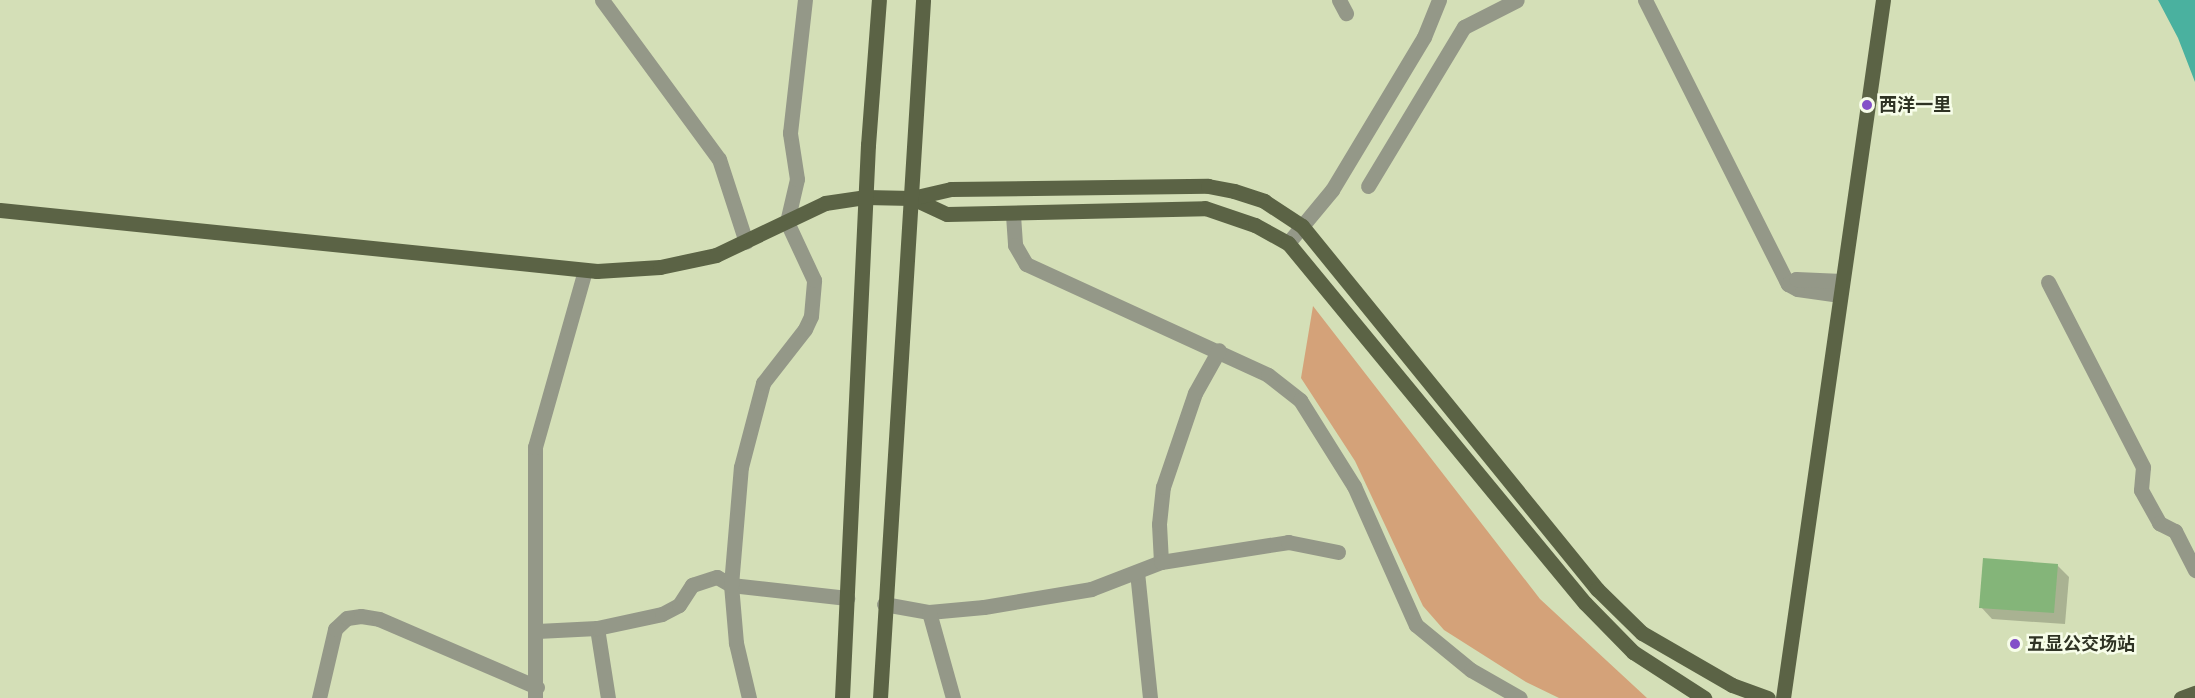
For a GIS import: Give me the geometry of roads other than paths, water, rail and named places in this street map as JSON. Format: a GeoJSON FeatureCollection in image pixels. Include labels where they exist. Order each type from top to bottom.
{"type":"FeatureCollection","features":[{"type":"Feature","properties":{"kind":"main road"},"geometry":{"type":"LineString","coordinates":[[842,698],[865,196],[879,0]]}},
{"type":"Feature","properties":{"kind":"main road"},"geometry":{"type":"LineString","coordinates":[[880,698],[923,0]]}},
{"type":"Feature","properties":{"kind":"main road"},"geometry":{"type":"LineString","coordinates":[[1783,698],[1882,0]]}},
{"type":"Feature","properties":{"kind":"main road"},"geometry":{"type":"LineString","coordinates":[[0,210],[585,270],[660,267],[716,255],[825,202],[865,196],[912,198],[951,189],[1208,186],[1264,201],[1302,226],[1597,589],[1642,633],[1685,660],[1732,685],[1768,698]]}},
{"type":"Feature","properties":{"kind":"main road"},"geometry":{"type":"LineString","coordinates":[[912,198],[947,214],[1013,215],[1205,208],[1255,225],[1288,243],[1585,603],[1634,652],[1704,698]]}},
{"type":"Feature","properties":{"kind":"main road"},"geometry":{"type":"LineString","coordinates":[[2181,698],[2195,693]]}},
{"type":"Feature","properties":{"kind":"street"},"geometry":{"type":"LineString","coordinates":[[602,0],[719,159],[746,242]]}},
{"type":"Feature","properties":{"kind":"street"},"geometry":{"type":"LineString","coordinates":[[749,698],[736,643],[731,585],[741,467],[763,383],[805,329],[811,316],[814,280],[787,222],[797,179],[790,133],[806,0]]}},
{"type":"Feature","properties":{"kind":"street"},"geometry":{"type":"LineString","coordinates":[[1288,243],[1332,190],[1424,37],[1439,0]]}},
{"type":"Feature","properties":{"kind":"street"},"geometry":{"type":"LineString","coordinates":[[1368,186],[1464,27],[1517,0]]}},
{"type":"Feature","properties":{"kind":"street"},"geometry":{"type":"LineString","coordinates":[[1645,0],[1788,284],[1797,290],[1841,288]]}},
{"type":"Feature","properties":{"kind":"street"},"geometry":{"type":"LineString","coordinates":[[1013,215],[1015,245],[1026,264],[1219,350],[1268,375],[1300,400],[1354,486],[1416,625],[1471,670],[1520,698]]}},
{"type":"Feature","properties":{"kind":"street"},"geometry":{"type":"LineString","coordinates":[[319,698],[335,628],[347,618],[362,616],[379,619],[536,693],[535,447],[585,270]]}},
{"type":"Feature","properties":{"kind":"street"},"geometry":{"type":"LineString","coordinates":[[2048,282],[2143,467],[2141,489],[2159,523],[2175,531],[2195,570]]}},
{"type":"Feature","properties":{"kind":"street"},"geometry":{"type":"LineString","coordinates":[[1161,562],[1159,524],[1163,487],[1195,393],[1219,350]]}},
{"type":"Feature","properties":{"kind":"street"},"geometry":{"type":"LineString","coordinates":[[884,604],[929,612],[984,607],[1090,589],[1161,562],[1288,542],[1338,552]]}},
{"type":"Feature","properties":{"kind":"street"},"geometry":{"type":"LineString","coordinates":[[1137,572],[1150,698]]}},
{"type":"Feature","properties":{"kind":"street"},"geometry":{"type":"LineString","coordinates":[[537,631],[597,628],[662,614],[679,605],[692,585],[717,577],[731,585],[847,598]]}},
{"type":"Feature","properties":{"kind":"street"},"geometry":{"type":"LineString","coordinates":[[929,612],[953,698]]}},
{"type":"Feature","properties":{"kind":"street"},"geometry":{"type":"LineString","coordinates":[[597,628],[608,698]]}},
{"type":"Feature","properties":{"kind":"water"},"geometry":{"type":"Polygon","coordinates":[[[2158,0],[2195,0],[2195,82],[2178,38],[2158,0]]]}},
{"type":"Feature","properties":{"kind":"place","name":"西洋一里"},"geometry":{"type":"Point","coordinates":[1867,105]}},
{"type":"Feature","properties":{"kind":"place","name":"五显公交场站"},"geometry":{"type":"Point","coordinates":[2015,644]}}]}
